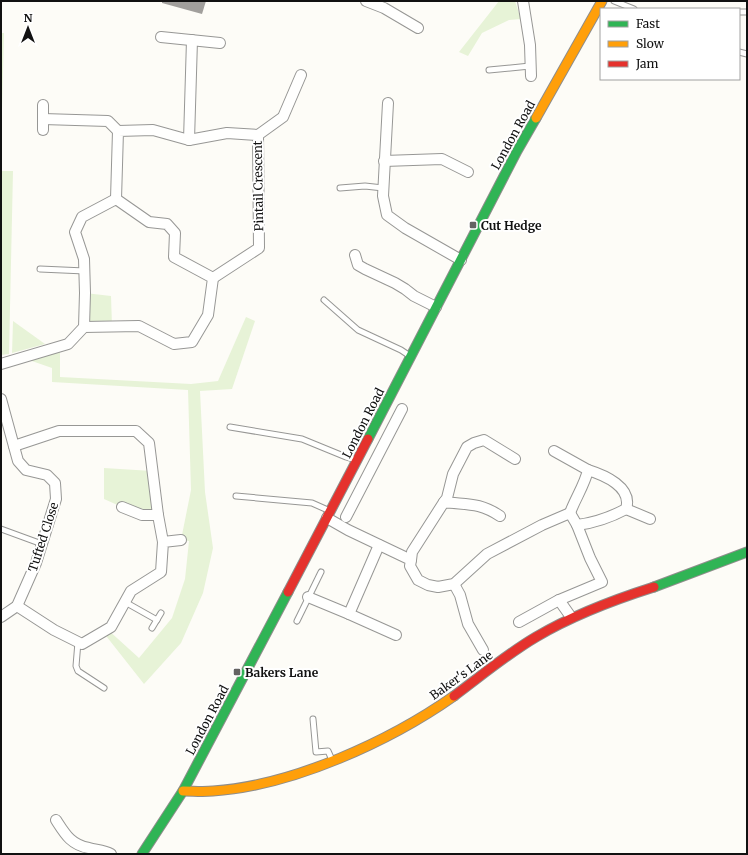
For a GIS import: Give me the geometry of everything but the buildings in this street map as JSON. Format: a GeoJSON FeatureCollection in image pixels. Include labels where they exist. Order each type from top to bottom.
{"type":"FeatureCollection","features":[{"type":"Feature","properties":{"kind":"street"},"geometry":{"type":"LineString","coordinates":[[366,1],[384,8],[418,28]]}},
{"type":"Feature","properties":{"kind":"street"},"geometry":{"type":"LineString","coordinates":[[523,1],[530,44],[530,71]]}},
{"type":"Feature","properties":{"kind":"street","name":"London Road"},"geometry":{"type":"LineString","coordinates":[[142,854],[183,791],[329,515],[517,151],[602,1]]}},
{"type":"Feature","properties":{"kind":"street"},"geometry":{"type":"LineString","coordinates":[[161,37],[220,43]]}},
{"type":"Feature","properties":{"kind":"street"},"geometry":{"type":"LineString","coordinates":[[189,140],[192,40]]}},
{"type":"Feature","properties":{"kind":"street"},"geometry":{"type":"LineString","coordinates":[[258,135],[283,117],[301,75]]}},
{"type":"Feature","properties":{"kind":"street"},"geometry":{"type":"LineString","coordinates":[[388,103],[382,196],[387,215],[405,228],[461,260]]}},
{"type":"Feature","properties":{"kind":"street"},"geometry":{"type":"LineString","coordinates":[[43,105],[43,130]]}},
{"type":"Feature","properties":{"kind":"street"},"geometry":{"type":"LineString","coordinates":[[43,119],[108,121],[118,131],[116,198]]}},
{"type":"Feature","properties":{"kind":"street","name":"Pintail Crescent"},"geometry":{"type":"LineString","coordinates":[[118,131],[153,130],[189,140],[227,133],[258,135],[259,248],[213,278]]}},
{"type":"Feature","properties":{"kind":"street"},"geometry":{"type":"LineString","coordinates":[[384,161],[442,159],[468,172]]}},
{"type":"Feature","properties":{"kind":"street"},"geometry":{"type":"LineString","coordinates":[[1,364],[68,344],[84,327],[84,259],[74,232],[82,217],[116,198]]}},
{"type":"Feature","properties":{"kind":"street"},"geometry":{"type":"LineString","coordinates":[[84,327],[139,326],[174,344],[192,342],[208,315],[213,278],[174,257],[175,233],[167,224],[149,222],[116,198]]}},
{"type":"Feature","properties":{"kind":"street"},"geometry":{"type":"LineString","coordinates":[[356,255],[358,265],[395,283],[414,296],[436,307]]}},
{"type":"Feature","properties":{"kind":"street","name":"Tufted Close"},"geometry":{"type":"LineString","coordinates":[[1,399],[18,461],[26,470],[47,475],[55,483],[56,499],[36,564],[17,606]]}},
{"type":"Feature","properties":{"kind":"street"},"geometry":{"type":"LineString","coordinates":[[346,516],[402,409]]}},
{"type":"Feature","properties":{"kind":"street"},"geometry":{"type":"LineString","coordinates":[[1,617],[17,606],[54,630],[82,644],[111,627],[131,591],[160,572],[163,542],[149,443],[136,431],[59,431],[14,446]]}},
{"type":"Feature","properties":{"kind":"street"},"geometry":{"type":"LineString","coordinates":[[515,459],[484,440],[467,447],[453,474],[447,498],[412,552],[410,566],[418,580],[428,585],[438,587],[454,584],[487,554],[542,525],[570,513]]}},
{"type":"Feature","properties":{"kind":"street"},"geometry":{"type":"LineString","coordinates":[[554,451],[588,470],[610,478],[627,495],[628,504],[626,510]]}},
{"type":"Feature","properties":{"kind":"street"},"geometry":{"type":"LineString","coordinates":[[356,462],[370,471]]}},
{"type":"Feature","properties":{"kind":"street"},"geometry":{"type":"LineString","coordinates":[[519,622],[559,600],[602,582],[570,513],[586,478],[588,470]]}},
{"type":"Feature","properties":{"kind":"street"},"geometry":{"type":"LineString","coordinates":[[444,502],[472,504],[483,507],[500,516]]}},
{"type":"Feature","properties":{"kind":"street"},"geometry":{"type":"LineString","coordinates":[[122,507],[142,515],[158,515]]}},
{"type":"Feature","properties":{"kind":"street"},"geometry":{"type":"LineString","coordinates":[[576,525],[586,524],[626,510],[650,519]]}},
{"type":"Feature","properties":{"kind":"street"},"geometry":{"type":"LineString","coordinates":[[329,515],[379,545],[411,560]]}},
{"type":"Feature","properties":{"kind":"street"},"geometry":{"type":"LineString","coordinates":[[163,542],[181,540]]}},
{"type":"Feature","properties":{"kind":"street"},"geometry":{"type":"LineString","coordinates":[[349,614],[379,545]]}},
{"type":"Feature","properties":{"kind":"street","name":"Baker's Lane"},"geometry":{"type":"LineString","coordinates":[[183,791],[195,792],[221,790],[260,784],[333,761],[370,745],[434,709],[477,679],[524,643],[571,618],[608,601],[669,581],[747,552]]}},
{"type":"Feature","properties":{"kind":"street"},"geometry":{"type":"LineString","coordinates":[[454,584],[460,595],[468,624],[483,650]]}},
{"type":"Feature","properties":{"kind":"street"},"geometry":{"type":"LineString","coordinates":[[308,597],[396,635]]}},
{"type":"Feature","properties":{"kind":"street"},"geometry":{"type":"LineString","coordinates":[[559,600],[571,618]]}},
{"type":"Feature","properties":{"kind":"street"},"geometry":{"type":"LineString","coordinates":[[56,820],[68,838],[80,846],[106,851],[111,854]]}},
{"type":"Feature","properties":{"kind":"lane"},"geometry":{"type":"LineString","coordinates":[[614,1],[632,8]]}},
{"type":"Feature","properties":{"kind":"lane"},"geometry":{"type":"LineString","coordinates":[[489,70],[530,71]]}},
{"type":"Feature","properties":{"kind":"lane"},"geometry":{"type":"LineString","coordinates":[[340,188],[365,186],[383,188]]}},
{"type":"Feature","properties":{"kind":"lane"},"geometry":{"type":"LineString","coordinates":[[40,269],[85,271]]}},
{"type":"Feature","properties":{"kind":"lane"},"geometry":{"type":"LineString","coordinates":[[324,300],[358,330],[411,356]]}},
{"type":"Feature","properties":{"kind":"lane"},"geometry":{"type":"LineString","coordinates":[[230,427],[302,439],[356,462]]}},
{"type":"Feature","properties":{"kind":"lane"},"geometry":{"type":"LineString","coordinates":[[236,496],[312,504],[329,515]]}},
{"type":"Feature","properties":{"kind":"lane"},"geometry":{"type":"LineString","coordinates":[[1,529],[42,544]]}},
{"type":"Feature","properties":{"kind":"lane"},"geometry":{"type":"LineString","coordinates":[[297,620],[321,572]]}},
{"type":"Feature","properties":{"kind":"lane"},"geometry":{"type":"LineString","coordinates":[[125,602],[157,620]]}},
{"type":"Feature","properties":{"kind":"lane"},"geometry":{"type":"LineString","coordinates":[[152,628],[161,613]]}},
{"type":"Feature","properties":{"kind":"lane"},"geometry":{"type":"LineString","coordinates":[[78,642],[76,666],[78,671],[104,688]]}},
{"type":"Feature","properties":{"kind":"lane"},"geometry":{"type":"LineString","coordinates":[[313,719],[316,752],[328,751],[333,761]]}},
{"type":"Feature","properties":{"kind":"green space"},"geometry":{"type":"Polygon","coordinates":[[[499,1],[515,1],[521,19],[509,20],[482,33],[468,56],[459,52],[499,1]]]}},
{"type":"Feature","properties":{"kind":"green space"},"geometry":{"type":"Polygon","coordinates":[[[1,33],[4,33],[1,148],[1,33]]]}},
{"type":"Feature","properties":{"kind":"green space"},"geometry":{"type":"Polygon","coordinates":[[[1,171],[13,171],[9,354],[1,355],[1,171]]]}},
{"type":"Feature","properties":{"kind":"green space"},"geometry":{"type":"Polygon","coordinates":[[[85,293],[111,296],[112,326],[84,327],[85,293]]]}},
{"type":"Feature","properties":{"kind":"green space"},"geometry":{"type":"Polygon","coordinates":[[[246,317],[255,321],[232,389],[200,391],[205,492],[213,548],[203,593],[181,643],[144,684],[103,632],[107,629],[139,658],[172,618],[185,579],[189,541],[181,540],[191,490],[188,390],[52,382],[52,368],[29,360],[60,350],[60,377],[191,384],[218,381],[246,317]]]}},
{"type":"Feature","properties":{"kind":"green space"},"geometry":{"type":"Polygon","coordinates":[[[13,321],[45,344],[12,353],[13,321]]]}},
{"type":"Feature","properties":{"kind":"green space"},"geometry":{"type":"Polygon","coordinates":[[[104,468],[152,471],[158,515],[122,507],[104,499],[104,468]]]}},
{"type":"Feature","properties":{"kind":"traffic: fast"},"geometry":{"type":"LineString","coordinates":[[368,439],[517,151],[536,118]]}},
{"type":"Feature","properties":{"kind":"traffic: fast"},"geometry":{"type":"LineString","coordinates":[[654,587],[747,552]]}},
{"type":"Feature","properties":{"kind":"traffic: fast"},"geometry":{"type":"LineString","coordinates":[[142,854],[183,791],[288,592]]}},
{"type":"Feature","properties":{"kind":"traffic: slow"},"geometry":{"type":"LineString","coordinates":[[536,118],[602,1]]}},
{"type":"Feature","properties":{"kind":"traffic: slow"},"geometry":{"type":"LineString","coordinates":[[183,791],[209,791],[243,787],[307,771],[370,745],[429,713],[454,696]]}},
{"type":"Feature","properties":{"kind":"traffic: jam"},"geometry":{"type":"LineString","coordinates":[[288,592],[368,439]]}},
{"type":"Feature","properties":{"kind":"traffic: jam"},"geometry":{"type":"LineString","coordinates":[[454,696],[494,665],[550,629],[623,597],[654,587]]}},
{"type":"Feature","properties":{"kind":"place","name":"Cut Hedge"},"geometry":{"type":"Point","coordinates":[473,225]}},
{"type":"Feature","properties":{"kind":"place","name":"Bakers Lane"},"geometry":{"type":"Point","coordinates":[237,672]}}]}
